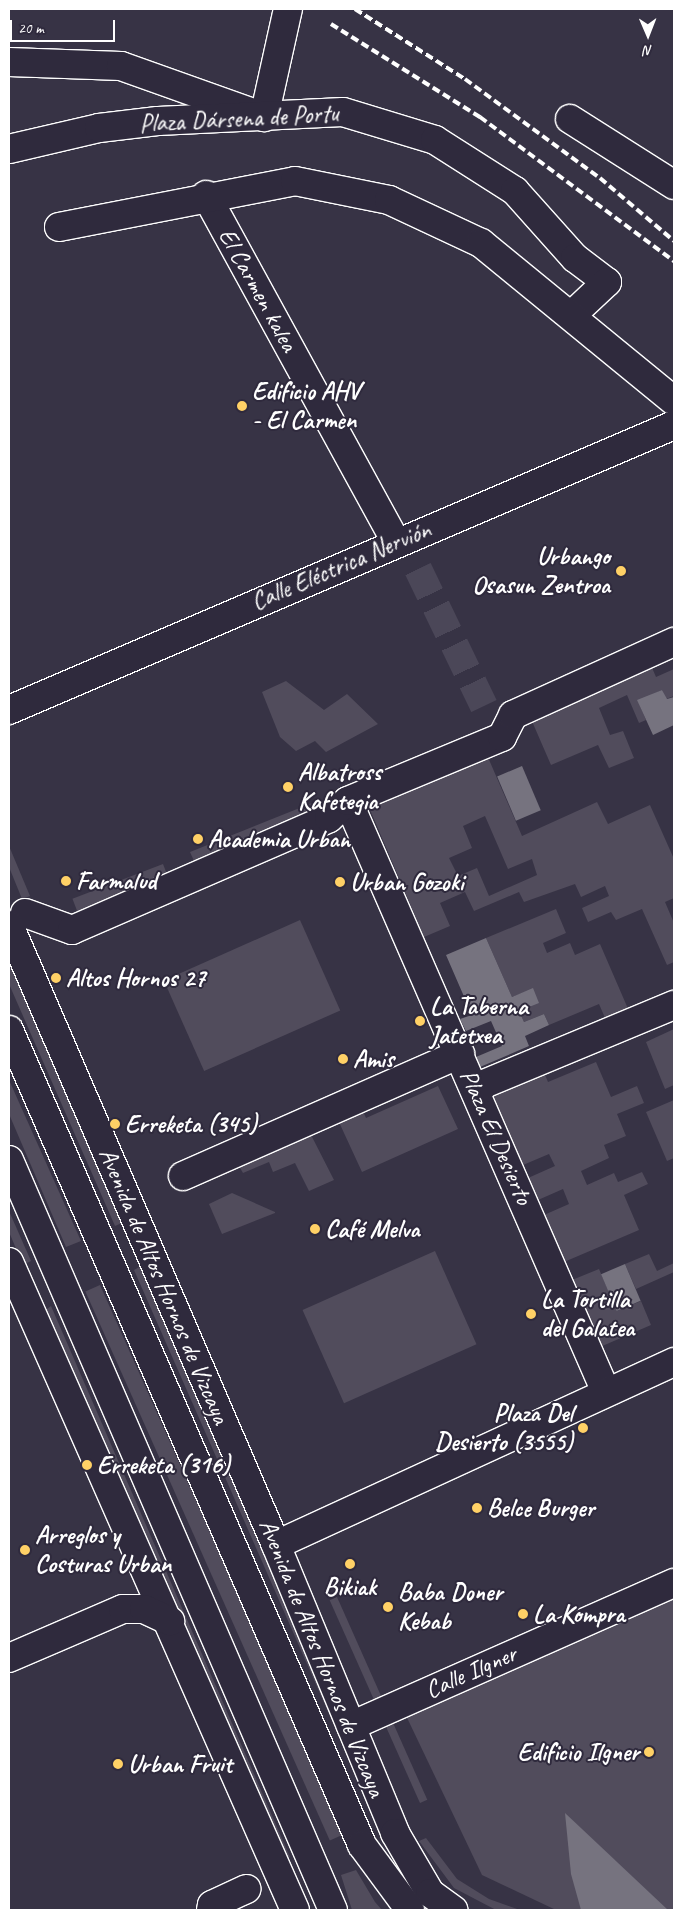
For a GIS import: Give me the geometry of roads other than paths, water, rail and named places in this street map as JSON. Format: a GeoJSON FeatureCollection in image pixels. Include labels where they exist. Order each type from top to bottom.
{"type":"FeatureCollection","features":[{"type":"Feature","properties":{"kind":"street"},"geometry":{"type":"LineString","coordinates":[[9,62],[121,66],[264,116],[288,9]]}},
{"type":"Feature","properties":{"kind":"street","name":"Plaza Dársena de Portu"},"geometry":{"type":"LineString","coordinates":[[9,149],[99,128],[343,112],[435,140],[515,191],[575,258],[607,282],[572,315]]}},
{"type":"Feature","properties":{"kind":"street"},"geometry":{"type":"LineString","coordinates":[[570,119],[674,185]]}},
{"type":"Feature","properties":{"kind":"street"},"geometry":{"type":"LineString","coordinates":[[59,226],[206,195],[295,181],[389,200],[481,243],[572,315],[674,401]]}},
{"type":"Feature","properties":{"kind":"street","name":"El Carmen kalea"},"geometry":{"type":"LineString","coordinates":[[206,195],[396,542]]}},
{"type":"Feature","properties":{"kind":"street","name":"Calle Eléctrica Nervión"},"geometry":{"type":"LineString","coordinates":[[9,710],[396,542],[674,425]]}},
{"type":"Feature","properties":{"kind":"street"},"geometry":{"type":"LineString","coordinates":[[17,919],[72,930],[329,818],[348,801],[502,737],[514,715],[674,642]]}},
{"type":"Feature","properties":{"kind":"street","name":"Plaza El Desierto"},"geometry":{"type":"LineString","coordinates":[[348,801],[606,1392]]}},
{"type":"Feature","properties":{"kind":"street","name":"Avenida de Altos Hornos de Vizcaya"},"geometry":{"type":"LineString","coordinates":[[17,919],[395,1833],[430,1893],[453,1910]]}},
{"type":"Feature","properties":{"kind":"street"},"geometry":{"type":"LineString","coordinates":[[477,1093],[484,1084],[674,1005]]}},
{"type":"Feature","properties":{"kind":"street","name":"Avenida de Altos Hornos de Vizcaya"},"geometry":{"type":"LineString","coordinates":[[9,1030],[362,1845],[410,1910]]}},
{"type":"Feature","properties":{"kind":"street"},"geometry":{"type":"LineString","coordinates":[[183,1176],[460,1054]]}},
{"type":"Feature","properties":{"kind":"street"},"geometry":{"type":"LineString","coordinates":[[9,1160],[333,1910]]}},
{"type":"Feature","properties":{"kind":"street"},"geometry":{"type":"LineString","coordinates":[[9,1262],[170,1621],[295,1910]]}},
{"type":"Feature","properties":{"kind":"street"},"geometry":{"type":"LineString","coordinates":[[276,1544],[674,1362]]}},
{"type":"Feature","properties":{"kind":"street","name":"Calle Ilgner"},"geometry":{"type":"LineString","coordinates":[[350,1726],[674,1583]]}},
{"type":"Feature","properties":{"kind":"street"},"geometry":{"type":"LineString","coordinates":[[9,1658],[124,1609],[144,1609],[170,1621]]}},
{"type":"Feature","properties":{"kind":"street"},"geometry":{"type":"LineString","coordinates":[[211,1910],[212,1905],[248,1889]]}},
{"type":"Feature","properties":{"kind":"tunnel"},"geometry":{"type":"LineString","coordinates":[[418,569],[484,706]]}},
{"type":"Feature","properties":{"kind":"railway"},"geometry":{"type":"LineString","coordinates":[[355,9],[465,79],[600,178],[674,241]]}},
{"type":"Feature","properties":{"kind":"railway"},"geometry":{"type":"LineString","coordinates":[[331,24],[480,117],[674,261]]}},
{"type":"Feature","properties":{"kind":"place","name":"Edificio AHV - El Carmen"},"geometry":{"type":"Point","coordinates":[242,406]}},
{"type":"Feature","properties":{"kind":"place","name":"Urbango Osasun Zentroa"},"geometry":{"type":"Point","coordinates":[621,571]}},
{"type":"Feature","properties":{"kind":"place","name":"Albatross Kafetegia"},"geometry":{"type":"Point","coordinates":[288,787]}},
{"type":"Feature","properties":{"kind":"place","name":"Academia Urban"},"geometry":{"type":"Point","coordinates":[198,839]}},
{"type":"Feature","properties":{"kind":"place","name":"Farmalud"},"geometry":{"type":"Point","coordinates":[66,881]}},
{"type":"Feature","properties":{"kind":"place","name":"Urban Gozoki"},"geometry":{"type":"Point","coordinates":[340,882]}},
{"type":"Feature","properties":{"kind":"place","name":"Altos Hornos 27"},"geometry":{"type":"Point","coordinates":[56,978]}},
{"type":"Feature","properties":{"kind":"place","name":"La Taberna Jatetxea"},"geometry":{"type":"Point","coordinates":[420,1021]}},
{"type":"Feature","properties":{"kind":"place","name":"Amis"},"geometry":{"type":"Point","coordinates":[343,1059]}},
{"type":"Feature","properties":{"kind":"place","name":"Erreketa (345)"},"geometry":{"type":"Point","coordinates":[115,1124]}},
{"type":"Feature","properties":{"kind":"place","name":"Café Melva"},"geometry":{"type":"Point","coordinates":[315,1229]}},
{"type":"Feature","properties":{"kind":"place","name":"La Tortilla del Galatea"},"geometry":{"type":"Point","coordinates":[531,1314]}},
{"type":"Feature","properties":{"kind":"place","name":"Plaza Del Desierto (3555)"},"geometry":{"type":"Point","coordinates":[583,1428]}},
{"type":"Feature","properties":{"kind":"place","name":"Erreketa (316)"},"geometry":{"type":"Point","coordinates":[87,1465]}},
{"type":"Feature","properties":{"kind":"place","name":"Belce Burger"},"geometry":{"type":"Point","coordinates":[477,1508]}},
{"type":"Feature","properties":{"kind":"place","name":"Arreglos y Costuras Urban"},"geometry":{"type":"Point","coordinates":[25,1550]}},
{"type":"Feature","properties":{"kind":"place","name":"Bikiak"},"geometry":{"type":"Point","coordinates":[350,1564]}},
{"type":"Feature","properties":{"kind":"place","name":"Baba Doner Kebab"},"geometry":{"type":"Point","coordinates":[388,1607]}},
{"type":"Feature","properties":{"kind":"place","name":"La Kompra"},"geometry":{"type":"Point","coordinates":[523,1614]}},
{"type":"Feature","properties":{"kind":"place","name":"Edificio Ilgner"},"geometry":{"type":"Point","coordinates":[649,1752]}},
{"type":"Feature","properties":{"kind":"place","name":"Urban Fruit"},"geometry":{"type":"Point","coordinates":[118,1764]}}]}
